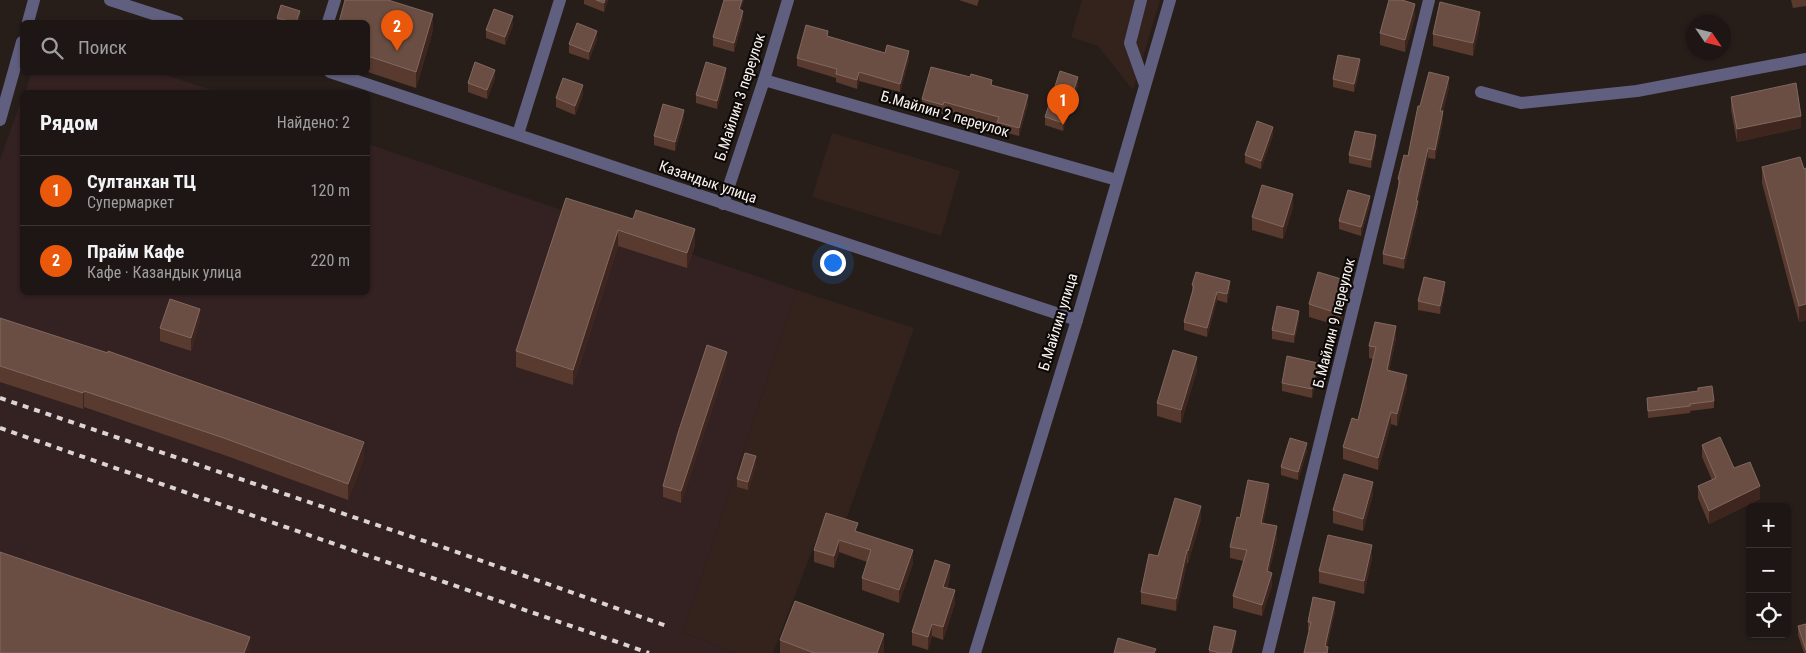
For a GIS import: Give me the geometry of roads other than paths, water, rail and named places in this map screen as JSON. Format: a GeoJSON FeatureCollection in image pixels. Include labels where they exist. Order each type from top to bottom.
{"type":"FeatureCollection","features":[{"type":"Feature","properties":{"kind":"street"},"geometry":{"type":"LineString","coordinates":[[29,20],[34,0]]}},
{"type":"Feature","properties":{"kind":"street"},"geometry":{"type":"LineString","coordinates":[[110,0],[172,20]]}},
{"type":"Feature","properties":{"kind":"street"},"geometry":{"type":"LineString","coordinates":[[329,20],[334,0]]}},
{"type":"Feature","properties":{"kind":"street"},"geometry":{"type":"LineString","coordinates":[[518,134],[560,0]]}},
{"type":"Feature","properties":{"kind":"street","name":"Б.Майлин 3 переулок"},"geometry":{"type":"LineString","coordinates":[[723,204],[788,0]]}},
{"type":"Feature","properties":{"kind":"street"},"geometry":{"type":"LineString","coordinates":[[1141,0],[1130,43],[1145,85]]}},
{"type":"Feature","properties":{"kind":"street","name":"Б.Майлин улица"},"geometry":{"type":"LineString","coordinates":[[979,650],[1170,0]]}},
{"type":"Feature","properties":{"kind":"street","name":"Б.Майлин 9 переулок"},"geometry":{"type":"LineString","coordinates":[[1268,653],[1429,0]]}},
{"type":"Feature","properties":{"kind":"street"},"geometry":{"type":"LineString","coordinates":[[0,120],[20,49]]}},
{"type":"Feature","properties":{"kind":"street"},"geometry":{"type":"LineString","coordinates":[[1481,92],[1521,104],[1636,91],[1806,59]]}},
{"type":"Feature","properties":{"kind":"street","name":"Казандык улица"},"geometry":{"type":"LineString","coordinates":[[339,75],[1077,320]]}},
{"type":"Feature","properties":{"kind":"street","name":"Б.Майлин 2 переулок"},"geometry":{"type":"LineString","coordinates":[[764,80],[1117,180]]}},
{"type":"Feature","properties":{"kind":"railway"},"geometry":{"type":"LineString","coordinates":[[0,398],[451,550],[667,626]]}},
{"type":"Feature","properties":{"kind":"railway"},"geometry":{"type":"LineString","coordinates":[[0,428],[649,653]]}},
{"type":"Feature","properties":{"kind":"place","name":"Прайм Кафе"},"geometry":{"type":"Point","coordinates":[397,51]}},
{"type":"Feature","properties":{"kind":"place","name":"Султанхан ТЦ"},"geometry":{"type":"Point","coordinates":[1063,125]}}]}
